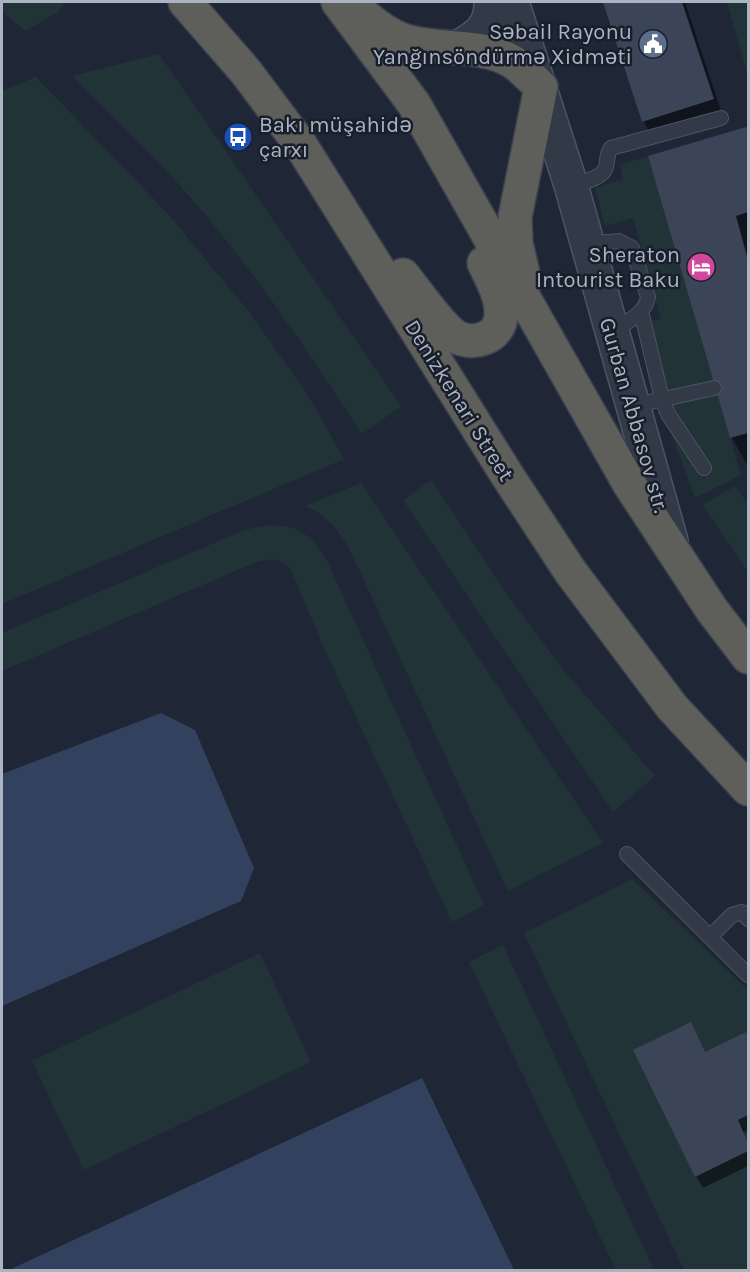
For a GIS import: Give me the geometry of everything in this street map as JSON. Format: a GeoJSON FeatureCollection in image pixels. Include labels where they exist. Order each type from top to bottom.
{"type":"FeatureCollection","features":[{"type":"Feature","properties":{"kind":"highway","name":"Denizkenari Street"},"geometry":{"type":"LineString","coordinates":[[185,2],[246,72],[325,181],[507,475],[570,571],[672,707],[748,789]]}},
{"type":"Feature","properties":{"kind":"highway"},"geometry":{"type":"LineString","coordinates":[[338,2],[414,104],[630,485],[674,554],[748,657]]}},
{"type":"Feature","properties":{"kind":"highway"},"geometry":{"type":"LineString","coordinates":[[349,2],[385,31],[403,40],[431,46],[487,52],[512,62],[541,87],[515,217],[516,243],[521,269],[542,332]]}},
{"type":"Feature","properties":{"kind":"highway"},"geometry":{"type":"LineString","coordinates":[[325,181],[450,332],[462,340],[474,342],[485,339],[500,324],[502,313],[500,299],[414,104]]}},
{"type":"Feature","properties":{"kind":"street"},"geometry":{"type":"LineString","coordinates":[[457,48],[483,31],[492,11],[491,2]]}},
{"type":"Feature","properties":{"kind":"street","name":"Gurban Abbasov str."},"geometry":{"type":"LineString","coordinates":[[512,2],[571,185],[674,554]]}},
{"type":"Feature","properties":{"kind":"lane"},"geometry":{"type":"LineString","coordinates":[[571,185],[600,176],[606,168],[606,154],[611,148],[721,118]]}},
{"type":"Feature","properties":{"kind":"lane"},"geometry":{"type":"LineString","coordinates":[[587,244],[619,241],[627,243],[632,248],[648,297],[647,306],[641,312],[611,333]]}},
{"type":"Feature","properties":{"kind":"lane"},"geometry":{"type":"LineString","coordinates":[[641,312],[656,400],[704,468]]}},
{"type":"Feature","properties":{"kind":"lane"},"geometry":{"type":"LineString","coordinates":[[656,400],[714,388]]}},
{"type":"Feature","properties":{"kind":"lane"},"geometry":{"type":"LineString","coordinates":[[627,854],[748,975]]}},
{"type":"Feature","properties":{"kind":"lane"},"geometry":{"type":"LineString","coordinates":[[710,937],[732,915],[742,912],[748,919]]}},
{"type":"Feature","properties":{"kind":"shaded area"},"geometry":{"type":"Polygon","coordinates":[[[2,2],[65,2],[58,12],[25,31],[2,11],[2,2]]]}},
{"type":"Feature","properties":{"kind":"shaded area"},"geometry":{"type":"Polygon","coordinates":[[[727,2],[748,2],[748,76],[727,2]]]}},
{"type":"Feature","properties":{"kind":"shaded area"},"geometry":{"type":"Polygon","coordinates":[[[159,54],[401,406],[362,434],[288,324],[208,218],[159,163],[72,76],[159,54]]]}},
{"type":"Feature","properties":{"kind":"shaded area"},"geometry":{"type":"Polygon","coordinates":[[[36,77],[169,215],[249,312],[308,395],[344,459],[2,604],[2,91],[36,77]]]}},
{"type":"Feature","properties":{"kind":"shaded area"},"geometry":{"type":"Polygon","coordinates":[[[648,156],[741,475],[695,498],[659,400],[636,328],[661,318],[633,218],[605,226],[595,188],[623,179],[620,165],[648,156]]]}},
{"type":"Feature","properties":{"kind":"shaded area"},"geometry":{"type":"Polygon","coordinates":[[[431,480],[502,587],[561,667],[655,776],[613,812],[403,500],[431,480]]]}},
{"type":"Feature","properties":{"kind":"shaded area"},"geometry":{"type":"Polygon","coordinates":[[[361,483],[603,843],[508,891],[349,548],[331,523],[319,513],[305,506],[361,483]]]}},
{"type":"Feature","properties":{"kind":"shaded area"},"geometry":{"type":"Polygon","coordinates":[[[735,486],[748,504],[748,572],[703,505],[735,486]]]}},
{"type":"Feature","properties":{"kind":"shaded area"},"geometry":{"type":"Polygon","coordinates":[[[267,525],[287,527],[303,533],[316,544],[327,561],[484,905],[452,922],[323,646],[291,570],[283,563],[265,560],[254,563],[2,671],[2,633],[245,530],[267,525]]]}},
{"type":"Feature","properties":{"kind":"shaded area"},"geometry":{"type":"Polygon","coordinates":[[[632,879],[748,990],[748,1270],[684,1270],[524,933],[632,879]]]}},
{"type":"Feature","properties":{"kind":"shaded area"},"geometry":{"type":"Polygon","coordinates":[[[503,945],[654,1270],[616,1270],[469,962],[503,945]]]}},
{"type":"Feature","properties":{"kind":"shaded area"},"geometry":{"type":"Polygon","coordinates":[[[260,953],[311,1062],[84,1170],[32,1061],[260,953]]]}},
{"type":"Feature","properties":{"kind":"water"},"geometry":{"type":"Polygon","coordinates":[[[161,713],[195,730],[254,868],[241,901],[2,1006],[2,774],[161,713]]]}},
{"type":"Feature","properties":{"kind":"water"},"geometry":{"type":"Polygon","coordinates":[[[422,1078],[514,1270],[9,1270],[422,1078]]]}},
{"type":"Feature","properties":{"kind":"building"},"geometry":{"type":"Polygon","coordinates":[[[603,2],[682,2],[714,99],[642,122],[603,2]]]}},
{"type":"Feature","properties":{"kind":"building"},"geometry":{"type":"Polygon","coordinates":[[[746,127],[748,134],[748,212],[736,216],[748,260],[748,433],[730,438],[648,156],[746,127]]]}},
{"type":"Feature","properties":{"kind":"building"},"geometry":{"type":"Polygon","coordinates":[[[691,1022],[705,1052],[746,1032],[748,1038],[748,1115],[738,1120],[748,1143],[748,1151],[695,1177],[633,1050],[691,1022]]]}},
{"type":"Feature","properties":{"kind":"place","name":"Səbail Rayonu Yanğınsöndürmə Xidməti"},"geometry":{"type":"Point","coordinates":[653,44]}},
{"type":"Feature","properties":{"kind":"place","name":"Bakı müşahidə çarxı"},"geometry":{"type":"Point","coordinates":[238,137]}},
{"type":"Feature","properties":{"kind":"place","name":"Sheraton Intourist Baku"},"geometry":{"type":"Point","coordinates":[701,267]}}]}
